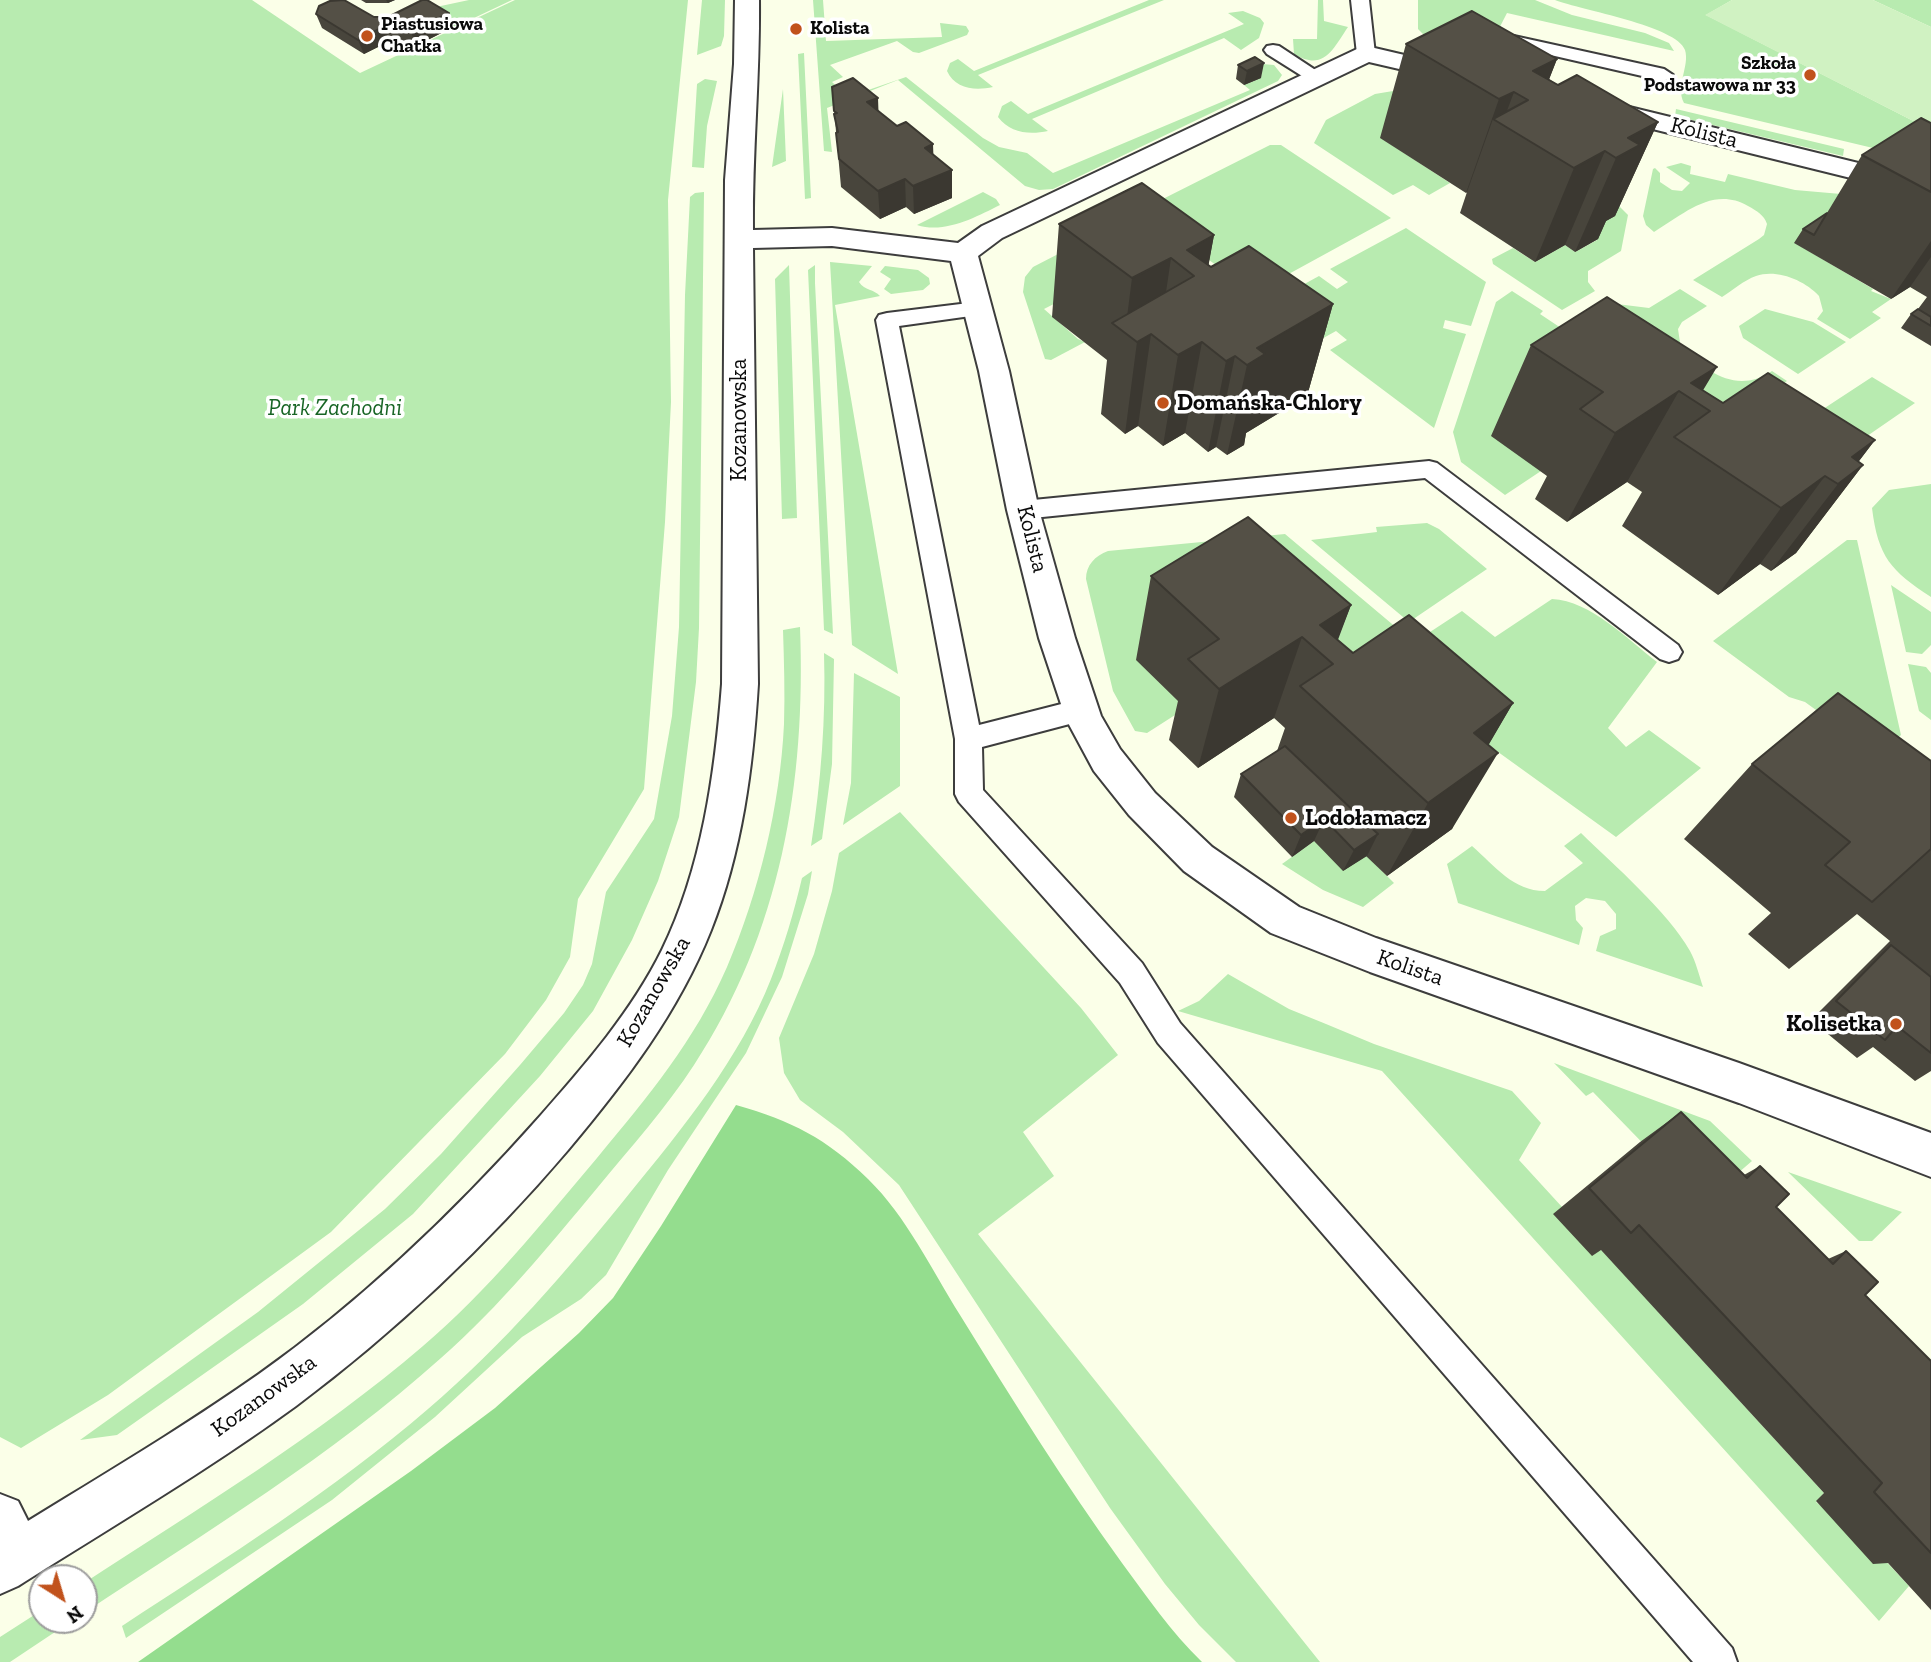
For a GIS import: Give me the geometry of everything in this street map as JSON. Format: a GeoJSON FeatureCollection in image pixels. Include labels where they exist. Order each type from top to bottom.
{"type":"FeatureCollection","features":[{"type":"Feature","properties":{"kind":"street","name":"Kozanowska"},"geometry":{"type":"LineString","coordinates":[[6,1548],[231,1422],[311,1363],[403,1288],[480,1214],[549,1139],[643,1020],[677,962],[705,895],[729,792],[737,737],[740,684],[739,169],[747,64],[747,0]]}},
{"type":"Feature","properties":{"kind":"street"},"geometry":{"type":"LineString","coordinates":[[739,239],[832,237],[963,253],[992,232],[1366,54],[1470,78]]}},
{"type":"Feature","properties":{"kind":"street","name":"Kolista"},"geometry":{"type":"LineString","coordinates":[[1584,104],[1877,176],[1931,205]]}},
{"type":"Feature","properties":{"kind":"street","name":"Kolista"},"geometry":{"type":"LineString","coordinates":[[963,253],[994,371],[1024,510],[1057,638],[1081,710],[1107,760],[1142,804],[1198,859],[1285,920],[1370,954],[1739,1083],[1931,1155]]}},
{"type":"Feature","properties":{"kind":"lane"},"geometry":{"type":"LineString","coordinates":[[1360,0],[1366,54]]}},
{"type":"Feature","properties":{"kind":"lane"},"geometry":{"type":"LineString","coordinates":[[1499,75],[1514,41],[1664,75]]}},
{"type":"Feature","properties":{"kind":"lane"},"geometry":{"type":"LineString","coordinates":[[1273,50],[1317,77]]}},
{"type":"Feature","properties":{"kind":"lane"},"geometry":{"type":"LineString","coordinates":[[977,309],[887,320],[968,739],[969,794],[1131,973],[1169,1033],[1718,1662]]}},
{"type":"Feature","properties":{"kind":"lane"},"geometry":{"type":"LineString","coordinates":[[1024,510],[1429,469],[1669,652]]}},
{"type":"Feature","properties":{"kind":"lane"},"geometry":{"type":"LineString","coordinates":[[968,739],[1081,710]]}},
{"type":"Feature","properties":{"kind":"green space","name":"Park Zachodni"},"geometry":{"type":"Polygon","coordinates":[[[0,0],[252,0],[360,73],[515,0],[688,0],[668,200],[671,402],[665,522],[644,789],[578,899],[570,957],[546,1000],[505,1054],[331,1232],[108,1395],[21,1448],[0,1437],[0,0]]]}},
{"type":"Feature","properties":{"kind":"green space"},"geometry":{"type":"Polygon","coordinates":[[[469,0],[512,0],[455,27],[422,10],[469,0]]]}},
{"type":"Feature","properties":{"kind":"green space"},"geometry":{"type":"Polygon","coordinates":[[[702,0],[725,0],[724,36],[721,46],[697,55],[702,0]]]}},
{"type":"Feature","properties":{"kind":"green space"},"geometry":{"type":"Polygon","coordinates":[[[813,0],[823,0],[826,41],[942,37],[940,23],[966,26],[969,31],[967,35],[919,53],[897,41],[830,65],[843,77],[832,82],[848,97],[906,77],[983,138],[999,147],[1027,153],[1053,173],[1250,90],[1244,85],[1261,78],[1262,64],[1274,65],[1282,75],[1278,81],[1053,189],[1039,190],[1025,186],[898,80],[827,108],[832,152],[824,151],[813,0]]]}},
{"type":"Feature","properties":{"kind":"green space"},"geometry":{"type":"Polygon","coordinates":[[[1149,0],[1164,0],[978,75],[993,87],[979,89],[960,85],[947,71],[950,63],[958,59],[974,71],[1149,0]]]}},
{"type":"Feature","properties":{"kind":"green space"},"geometry":{"type":"Polygon","coordinates":[[[1318,0],[1323,0],[1324,21],[1348,27],[1327,56],[1313,60],[1304,59],[1294,54],[1293,39],[1317,39],[1318,0]]]}},
{"type":"Feature","properties":{"kind":"green space"},"geometry":{"type":"Polygon","coordinates":[[[1418,0],[1535,0],[1572,15],[1645,33],[1669,43],[1674,51],[1507,13],[1488,50],[1425,36],[1418,29],[1418,0]]]}},
{"type":"Feature","properties":{"kind":"green space"},"geometry":{"type":"Polygon","coordinates":[[[1555,0],[1732,0],[1706,15],[1931,130],[1915,158],[1684,103],[1681,90],[1686,56],[1678,41],[1647,26],[1555,0]]]}},
{"type":"Feature","properties":{"kind":"green space"},"geometry":{"type":"Polygon","coordinates":[[[1732,0],[1873,0],[1931,27],[1931,130],[1705,15],[1732,0]]]}},
{"type":"Feature","properties":{"kind":"green space"},"geometry":{"type":"Polygon","coordinates":[[[1873,0],[1931,0],[1931,27],[1873,0]]]}},
{"type":"Feature","properties":{"kind":"green space"},"geometry":{"type":"Polygon","coordinates":[[[1243,11],[1260,18],[1264,23],[1259,38],[1241,50],[1224,38],[1032,119],[1048,131],[1020,132],[998,117],[1002,106],[1011,101],[1028,114],[1244,24],[1228,13],[1243,11]]]}},
{"type":"Feature","properties":{"kind":"green space"},"geometry":{"type":"Polygon","coordinates":[[[804,53],[811,198],[805,199],[798,54],[804,53]]]}},
{"type":"Feature","properties":{"kind":"green space"},"geometry":{"type":"Polygon","coordinates":[[[705,79],[717,81],[707,126],[704,168],[692,167],[697,84],[705,79]]]}},
{"type":"Feature","properties":{"kind":"green space"},"geometry":{"type":"Polygon","coordinates":[[[783,89],[786,161],[772,167],[783,89]]]}},
{"type":"Feature","properties":{"kind":"green space"},"geometry":{"type":"Polygon","coordinates":[[[1405,89],[1381,138],[1450,183],[1429,195],[1413,185],[1393,195],[1314,143],[1326,120],[1375,94],[1405,89]]]}},
{"type":"Feature","properties":{"kind":"green space"},"geometry":{"type":"Polygon","coordinates":[[[1676,109],[1844,149],[1843,156],[1675,116],[1676,109]]]}},
{"type":"Feature","properties":{"kind":"green space"},"geometry":{"type":"Polygon","coordinates":[[[1270,145],[1281,145],[1391,218],[1254,293],[1141,210],[1270,145]]]}},
{"type":"Feature","properties":{"kind":"green space"},"geometry":{"type":"Polygon","coordinates":[[[1681,163],[1691,166],[1690,174],[1725,182],[1728,174],[1795,190],[1864,196],[1795,243],[1873,289],[1871,291],[1891,299],[1872,312],[1881,318],[1850,339],[1817,319],[1823,311],[1819,296],[1790,277],[1773,274],[1756,276],[1722,297],[1693,280],[1759,239],[1764,235],[1767,224],[1762,216],[1751,208],[1723,199],[1699,205],[1654,232],[1646,225],[1643,216],[1653,169],[1660,173],[1660,182],[1672,190],[1682,191],[1690,183],[1666,167],[1681,163]]]}},
{"type":"Feature","properties":{"kind":"green space"},"geometry":{"type":"Polygon","coordinates":[[[704,192],[699,628],[696,682],[679,817],[658,881],[632,940],[593,1011],[540,1076],[413,1214],[303,1304],[117,1435],[80,1440],[258,1312],[385,1209],[441,1154],[520,1065],[564,1013],[583,985],[592,964],[606,892],[654,819],[672,716],[679,627],[685,295],[690,197],[704,192]]]}},
{"type":"Feature","properties":{"kind":"green space"},"geometry":{"type":"Polygon","coordinates":[[[983,192],[996,199],[1000,205],[949,226],[917,225],[983,192]]]}},
{"type":"Feature","properties":{"kind":"green space"},"geometry":{"type":"Polygon","coordinates":[[[1608,195],[1628,215],[1621,251],[1588,271],[1588,282],[1595,291],[1562,310],[1493,264],[1492,259],[1513,248],[1535,262],[1565,245],[1575,252],[1597,240],[1608,195]]]}},
{"type":"Feature","properties":{"kind":"green space"},"geometry":{"type":"Polygon","coordinates":[[[1124,220],[1120,270],[1044,309],[1085,342],[1051,360],[1045,359],[1023,292],[1025,277],[1033,267],[1124,220]]]}},
{"type":"Feature","properties":{"kind":"green space"},"geometry":{"type":"Polygon","coordinates":[[[1406,228],[1486,282],[1471,326],[1445,320],[1443,328],[1466,334],[1434,428],[1330,350],[1347,340],[1336,331],[1318,341],[1268,304],[1319,276],[1337,289],[1348,282],[1330,269],[1406,228]]]}},
{"type":"Feature","properties":{"kind":"green space"},"geometry":{"type":"Polygon","coordinates":[[[830,262],[872,266],[859,282],[880,296],[835,305],[898,674],[852,645],[830,262]]]}},
{"type":"Feature","properties":{"kind":"green space"},"geometry":{"type":"Polygon","coordinates":[[[789,265],[797,518],[782,519],[775,279],[789,265]]]}},
{"type":"Feature","properties":{"kind":"green space"},"geometry":{"type":"Polygon","coordinates":[[[815,265],[833,634],[824,630],[808,270],[815,265]]]}},
{"type":"Feature","properties":{"kind":"green space"},"geometry":{"type":"Polygon","coordinates":[[[885,266],[918,270],[929,278],[930,284],[923,290],[891,294],[884,289],[891,279],[880,272],[885,266]]]}},
{"type":"Feature","properties":{"kind":"green space"},"geometry":{"type":"Polygon","coordinates":[[[1680,289],[1707,306],[1682,322],[1678,329],[1681,349],[1723,377],[1746,381],[1772,371],[1787,381],[1729,420],[1617,304],[1649,308],[1680,289]]]}},
{"type":"Feature","properties":{"kind":"green space"},"geometry":{"type":"Polygon","coordinates":[[[1512,291],[1543,311],[1540,314],[1564,330],[1541,471],[1505,495],[1461,462],[1453,432],[1496,302],[1512,291]]]}},
{"type":"Feature","properties":{"kind":"green space"},"geometry":{"type":"Polygon","coordinates":[[[1765,309],[1813,322],[1846,342],[1798,374],[1743,338],[1739,326],[1765,309]]]}},
{"type":"Feature","properties":{"kind":"green space"},"geometry":{"type":"Polygon","coordinates":[[[1872,377],[1915,403],[1828,463],[1785,434],[1872,377]]]}},
{"type":"Feature","properties":{"kind":"green space"},"geometry":{"type":"Polygon","coordinates":[[[1931,484],[1931,597],[1906,579],[1889,561],[1878,539],[1872,508],[1889,490],[1931,484]]]}},
{"type":"Feature","properties":{"kind":"green space"},"geometry":{"type":"Polygon","coordinates":[[[1427,523],[1439,529],[1487,569],[1409,622],[1311,540],[1377,532],[1376,527],[1427,523]]]}},
{"type":"Feature","properties":{"kind":"green space"},"geometry":{"type":"Polygon","coordinates":[[[1285,534],[1398,629],[1328,696],[1137,660],[1186,708],[1147,733],[1135,731],[1113,691],[1086,579],[1092,562],[1108,551],[1285,534]]]}},
{"type":"Feature","properties":{"kind":"green space"},"geometry":{"type":"Polygon","coordinates":[[[1847,540],[1857,540],[1901,735],[1878,755],[1805,702],[1789,697],[1713,641],[1847,540]]]}},
{"type":"Feature","properties":{"kind":"green space"},"geometry":{"type":"Polygon","coordinates":[[[1891,585],[1931,612],[1931,645],[1922,654],[1906,652],[1891,585]]]}},
{"type":"Feature","properties":{"kind":"green space"},"geometry":{"type":"Polygon","coordinates":[[[1552,599],[1581,606],[1621,632],[1657,662],[1608,728],[1626,747],[1649,730],[1701,768],[1616,837],[1487,744],[1475,671],[1430,632],[1462,611],[1495,637],[1552,599]]]}},
{"type":"Feature","properties":{"kind":"green space"},"geometry":{"type":"Polygon","coordinates":[[[800,627],[801,685],[792,799],[782,855],[748,962],[724,1014],[683,1081],[542,1254],[483,1318],[441,1358],[356,1428],[312,1460],[98,1604],[98,1574],[300,1441],[383,1379],[447,1325],[535,1232],[669,1067],[700,1020],[727,967],[758,879],[773,817],[782,755],[783,630],[800,627]]]}},
{"type":"Feature","properties":{"kind":"green space"},"geometry":{"type":"Polygon","coordinates":[[[824,653],[834,659],[832,764],[822,839],[811,846],[822,750],[824,653]]]}},
{"type":"Feature","properties":{"kind":"green space"},"geometry":{"type":"Polygon","coordinates":[[[1908,664],[1926,667],[1931,673],[1931,720],[1919,711],[1908,664]]]}},
{"type":"Feature","properties":{"kind":"green space"},"geometry":{"type":"Polygon","coordinates":[[[854,673],[900,697],[900,786],[843,825],[851,783],[854,673]]]}},
{"type":"Feature","properties":{"kind":"green space"},"geometry":{"type":"Polygon","coordinates":[[[900,812],[1081,1008],[1118,1055],[1023,1132],[1054,1176],[978,1234],[1320,1662],[1236,1662],[1199,1625],[1165,1584],[1110,1508],[899,1185],[843,1132],[800,1100],[784,1073],[779,1038],[814,954],[832,891],[839,853],[900,812]]]}},
{"type":"Feature","properties":{"kind":"green space"},"geometry":{"type":"Polygon","coordinates":[[[1581,833],[1640,889],[1680,936],[1696,964],[1703,987],[1596,951],[1600,936],[1616,929],[1616,914],[1605,901],[1586,898],[1575,906],[1576,920],[1583,928],[1579,945],[1458,903],[1447,864],[1472,846],[1514,882],[1523,887],[1545,891],[1583,863],[1564,846],[1581,833]]]}},
{"type":"Feature","properties":{"kind":"green space"},"geometry":{"type":"Polygon","coordinates":[[[1314,841],[1367,856],[1394,883],[1363,907],[1323,890],[1282,864],[1314,841]]]}},
{"type":"Feature","properties":{"kind":"green space"},"geometry":{"type":"Polygon","coordinates":[[[812,871],[808,894],[782,977],[746,1053],[668,1170],[606,1275],[581,1299],[522,1337],[435,1417],[332,1500],[126,1638],[122,1626],[279,1522],[392,1439],[456,1385],[558,1279],[670,1144],[727,1064],[771,979],[802,878],[812,871]]]}},
{"type":"Feature","properties":{"kind":"green space"},"geometry":{"type":"Polygon","coordinates":[[[1228,974],[1289,1009],[1374,1044],[1512,1091],[1541,1123],[1519,1160],[1824,1493],[1816,1502],[1882,1557],[1909,1586],[1879,1621],[1382,1071],[1178,1011],[1199,1001],[1228,974]]]}},
{"type":"Feature","properties":{"kind":"green space"},"geometry":{"type":"Polygon","coordinates":[[[1554,1063],[1710,1121],[1752,1161],[1702,1204],[1593,1092],[1586,1096],[1554,1063]]]}},
{"type":"Feature","properties":{"kind":"green space"},"geometry":{"type":"Polygon","coordinates":[[[736,1105],[791,1125],[823,1142],[853,1165],[882,1194],[918,1244],[999,1378],[1080,1502],[1160,1614],[1202,1662],[138,1662],[411,1471],[495,1408],[579,1333],[613,1298],[736,1105]]]}},
{"type":"Feature","properties":{"kind":"green space"},"geometry":{"type":"Polygon","coordinates":[[[1788,1172],[1902,1212],[1872,1241],[1859,1241],[1788,1172]]]}},
{"type":"Feature","properties":{"kind":"green space"},"geometry":{"type":"Polygon","coordinates":[[[28,1619],[28,1634],[52,1634],[10,1662],[0,1662],[0,1637],[28,1619]]]}},
{"type":"Feature","properties":{"kind":"building"},"geometry":{"type":"Polygon","coordinates":[[[344,0],[374,17],[388,17],[422,0],[427,0],[449,13],[411,32],[396,33],[385,26],[358,40],[316,14],[319,6],[330,1],[344,0]]]}},
{"type":"Feature","properties":{"kind":"building"},"geometry":{"type":"Polygon","coordinates":[[[1472,11],[1557,59],[1533,71],[1558,85],[1577,75],[1658,122],[1628,138],[1640,145],[1616,158],[1605,151],[1574,168],[1493,119],[1528,100],[1514,92],[1499,99],[1406,44],[1472,11]]]}},
{"type":"Feature","properties":{"kind":"building"},"geometry":{"type":"Polygon","coordinates":[[[1255,57],[1264,63],[1247,71],[1238,65],[1255,57]]]}},
{"type":"Feature","properties":{"kind":"building"},"geometry":{"type":"Polygon","coordinates":[[[853,78],[878,98],[867,102],[897,126],[906,122],[933,144],[925,148],[952,170],[913,186],[905,179],[878,191],[839,159],[834,114],[837,113],[834,111],[832,87],[853,78]]]}},
{"type":"Feature","properties":{"kind":"building"},"geometry":{"type":"Polygon","coordinates":[[[1921,118],[1931,123],[1931,192],[1862,155],[1921,118]]]}},
{"type":"Feature","properties":{"kind":"building"},"geometry":{"type":"Polygon","coordinates":[[[1142,183],[1214,235],[1187,250],[1211,267],[1249,246],[1333,304],[1257,348],[1265,354],[1247,365],[1235,356],[1226,361],[1202,342],[1178,355],[1151,334],[1137,342],[1112,323],[1194,276],[1171,258],[1132,278],[1059,224],[1142,183]]]}},
{"type":"Feature","properties":{"kind":"building"},"geometry":{"type":"Polygon","coordinates":[[[1827,213],[1814,235],[1803,229],[1827,213]]]}},
{"type":"Feature","properties":{"kind":"building"},"geometry":{"type":"Polygon","coordinates":[[[1607,297],[1717,367],[1691,383],[1723,403],[1768,373],[1875,440],[1852,457],[1863,465],[1838,484],[1825,476],[1781,508],[1674,437],[1710,411],[1679,391],[1615,433],[1580,409],[1603,392],[1531,345],[1607,297]]]}},
{"type":"Feature","properties":{"kind":"building"},"geometry":{"type":"Polygon","coordinates":[[[1918,309],[1931,317],[1931,326],[1911,314],[1918,309]]]}},
{"type":"Feature","properties":{"kind":"building"},"geometry":{"type":"Polygon","coordinates":[[[1248,517],[1351,605],[1320,625],[1353,653],[1409,615],[1513,703],[1474,733],[1498,753],[1428,803],[1300,686],[1333,664],[1302,637],[1219,689],[1188,659],[1219,639],[1151,576],[1248,517]]]}},
{"type":"Feature","properties":{"kind":"building"},"geometry":{"type":"Polygon","coordinates":[[[1838,693],[1931,761],[1931,849],[1872,902],[1825,865],[1850,842],[1752,764],[1838,693]]]}},
{"type":"Feature","properties":{"kind":"building"},"geometry":{"type":"Polygon","coordinates":[[[1285,746],[1378,834],[1354,850],[1324,819],[1301,835],[1241,774],[1285,746]]]}},
{"type":"Feature","properties":{"kind":"building"},"geometry":{"type":"Polygon","coordinates":[[[1891,945],[1931,977],[1931,1053],[1897,1026],[1885,1040],[1836,1001],[1891,945]]]}},
{"type":"Feature","properties":{"kind":"building"},"geometry":{"type":"Polygon","coordinates":[[[1681,1112],[1747,1178],[1760,1166],[1789,1194],[1776,1207],[1833,1264],[1846,1251],[1878,1282],[1865,1295],[1931,1361],[1931,1553],[1874,1492],[1882,1483],[1639,1225],[1631,1233],[1589,1188],[1681,1112]]]}},
{"type":"Feature","properties":{"kind":"place","name":"Kolista"},"geometry":{"type":"Point","coordinates":[796,29]}},
{"type":"Feature","properties":{"kind":"place","name":"Piastusiowa Chatka"},"geometry":{"type":"Point","coordinates":[367,36]}},
{"type":"Feature","properties":{"kind":"place","name":"Szkoła Podstawowa nr 33"},"geometry":{"type":"Point","coordinates":[1810,75]}},
{"type":"Feature","properties":{"kind":"place","name":"Domańska-Chlory"},"geometry":{"type":"Point","coordinates":[1163,403]}},
{"type":"Feature","properties":{"kind":"place","name":"Lodołamacz"},"geometry":{"type":"Point","coordinates":[1291,818]}},
{"type":"Feature","properties":{"kind":"place","name":"Kolisetka"},"geometry":{"type":"Point","coordinates":[1896,1024]}}]}
